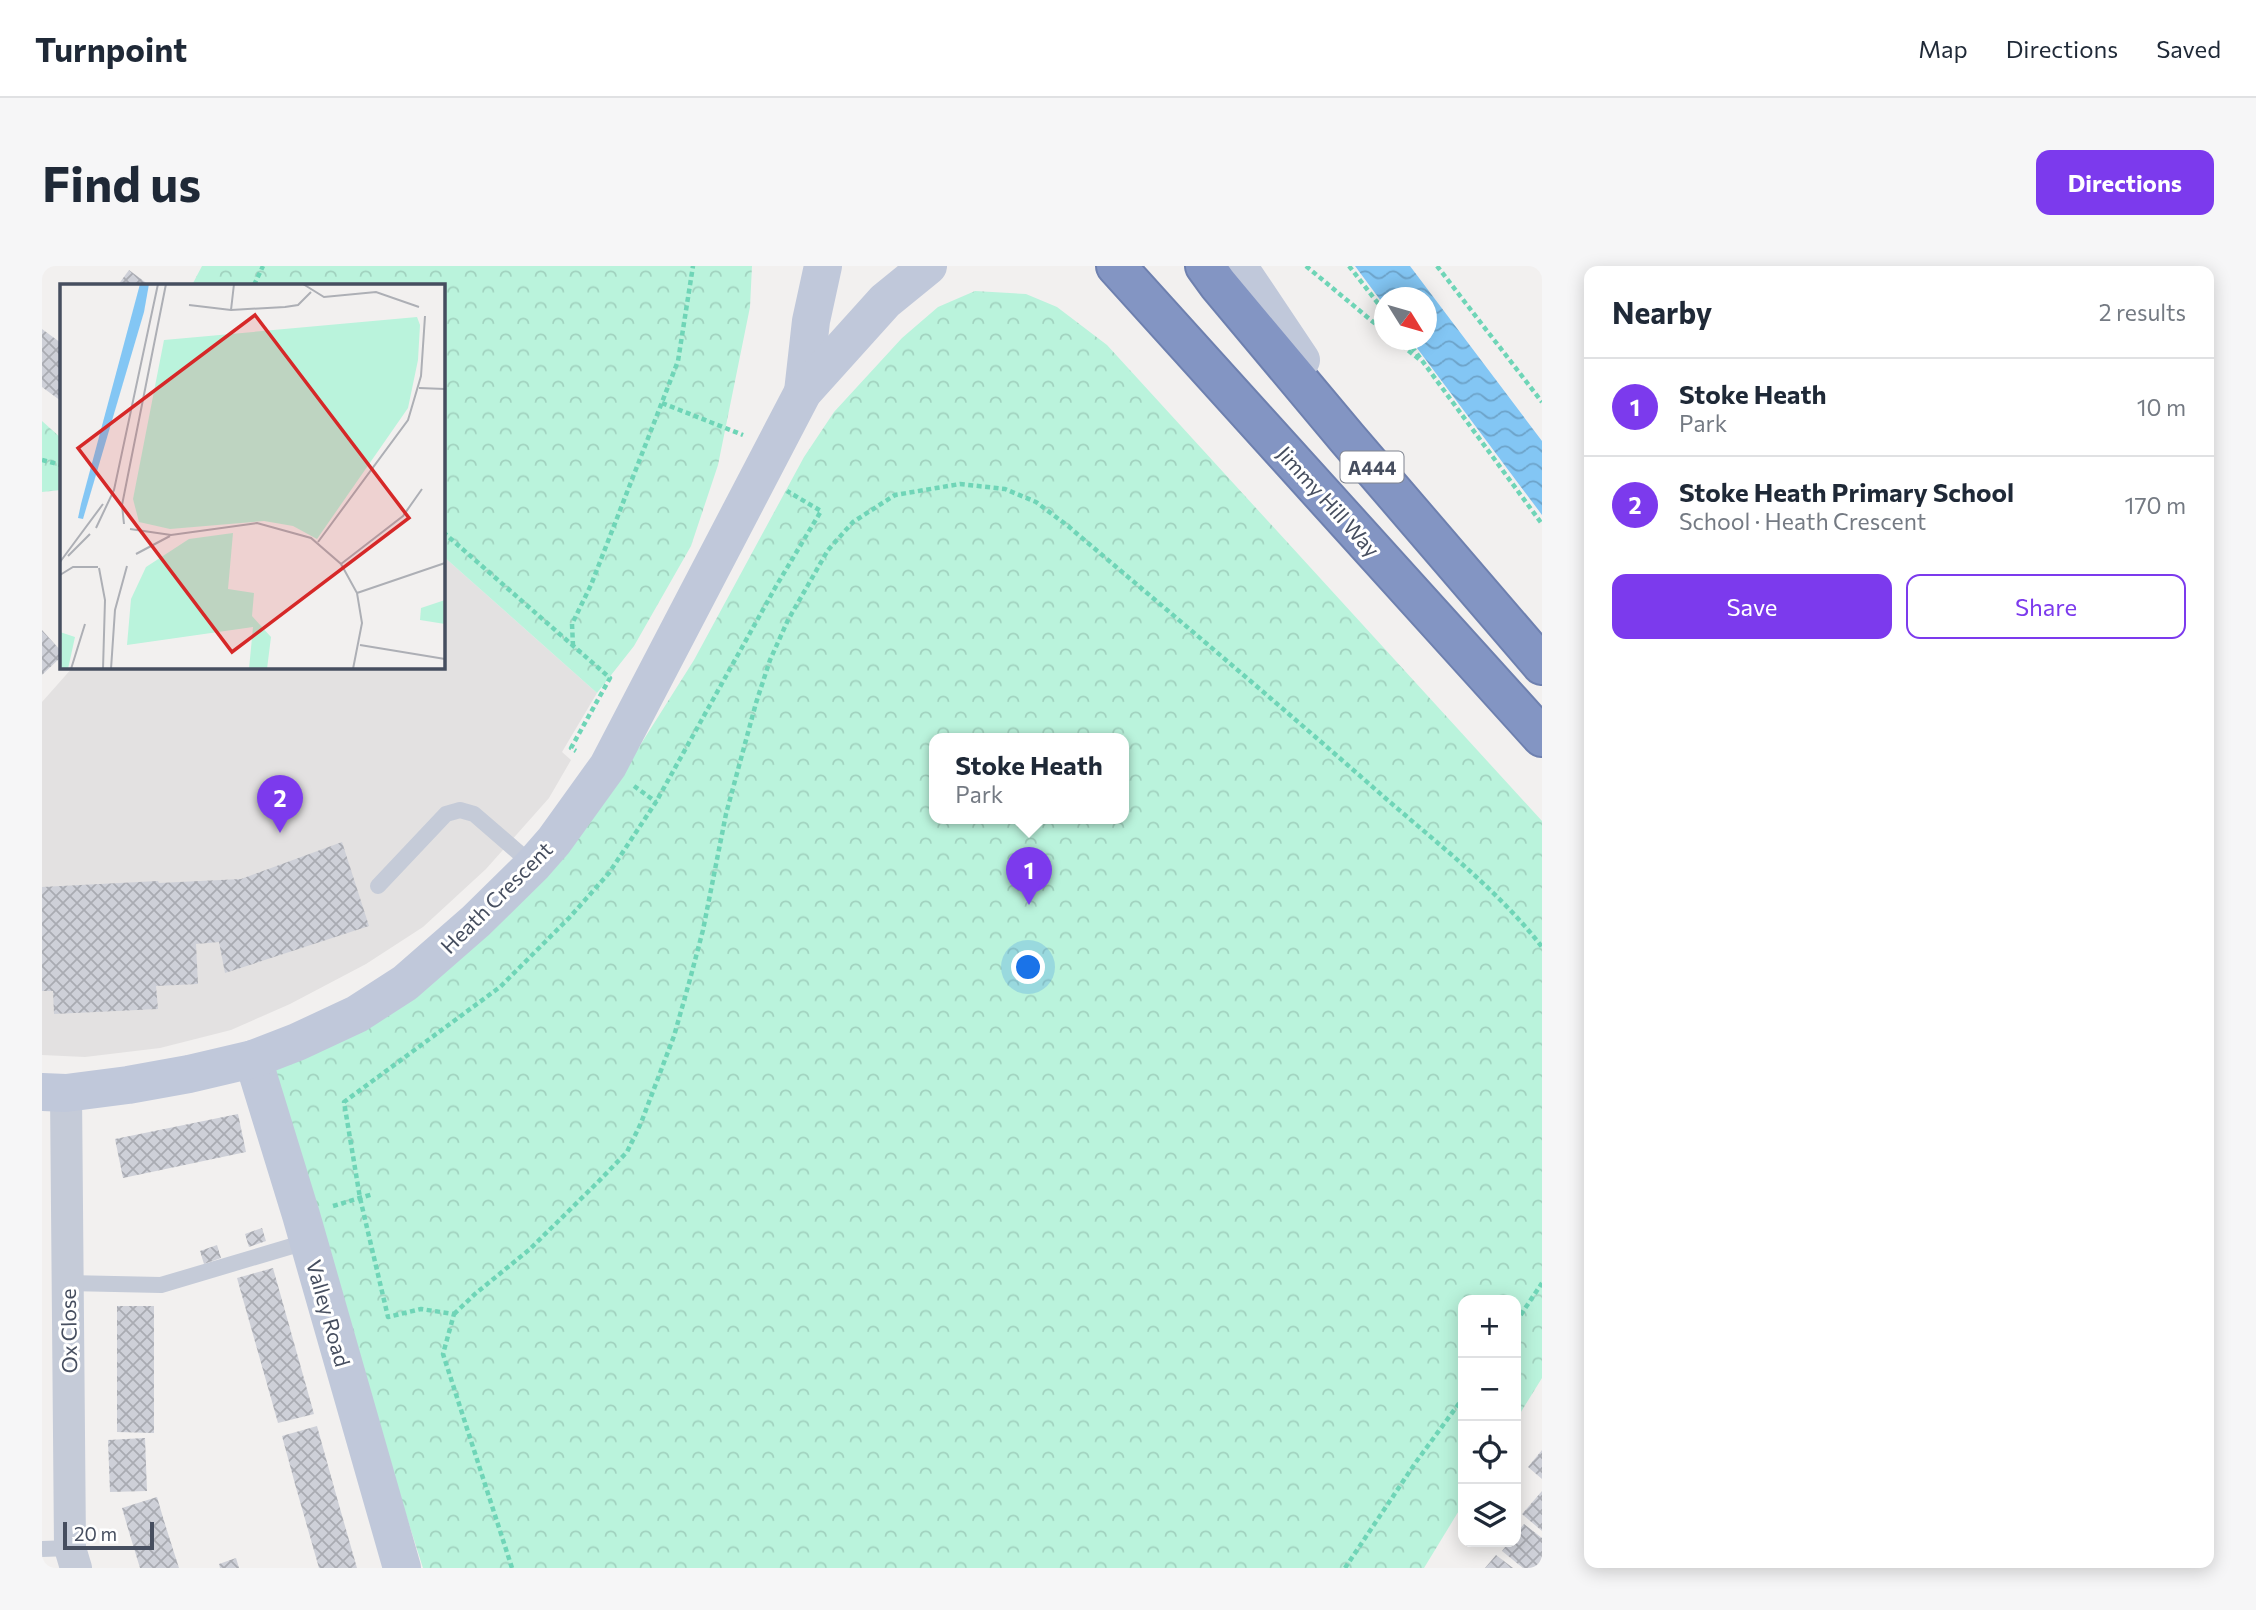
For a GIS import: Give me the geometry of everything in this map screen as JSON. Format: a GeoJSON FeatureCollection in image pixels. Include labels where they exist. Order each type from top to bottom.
{"type":"FeatureCollection","features":[{"type":"Feature","properties":{"kind":"highway","name":"Jimmy Hill Way"},"geometry":{"type":"LineString","coordinates":[[1116,266],[1542,737]]}},
{"type":"Feature","properties":{"kind":"highway","name":"A444"},"geometry":{"type":"LineString","coordinates":[[1205,266],[1542,665]]}},
{"type":"Feature","properties":{"kind":"street","name":"Heath Crescent"},"geometry":{"type":"LineString","coordinates":[[803,392],[811,321],[823,266]]}},
{"type":"Feature","properties":{"kind":"street","name":"Heath Crescent"},"geometry":{"type":"LineString","coordinates":[[54,1092],[128,1085],[253,1059],[297,1042],[357,1014],[405,984],[476,922],[554,841],[608,766],[803,392],[885,301],[928,266]]}},
{"type":"Feature","properties":{"kind":"street"},"geometry":{"type":"LineString","coordinates":[[1238,266],[1286,339],[1405,506]]}},
{"type":"Feature","properties":{"kind":"street","name":"Valley Road"},"geometry":{"type":"LineString","coordinates":[[253,1059],[305,1228],[402,1568]]}},
{"type":"Feature","properties":{"kind":"street","name":"Ox Close"},"geometry":{"type":"LineString","coordinates":[[54,1092],[68,1283],[63,1555]]}},
{"type":"Feature","properties":{"kind":"lane"},"geometry":{"type":"LineString","coordinates":[[378,886],[446,814],[460,810],[474,814],[533,865]]}},
{"type":"Feature","properties":{"kind":"lane"},"geometry":{"type":"LineString","coordinates":[[68,1283],[161,1284],[305,1228]]}},
{"type":"Feature","properties":{"kind":"path"},"geometry":{"type":"LineString","coordinates":[[254,284],[263,266]]}},
{"type":"Feature","properties":{"kind":"path"},"geometry":{"type":"LineString","coordinates":[[573,647],[572,624],[591,585],[678,361],[693,266]]}},
{"type":"Feature","properties":{"kind":"path"},"geometry":{"type":"LineString","coordinates":[[1306,266],[1374,323]]}},
{"type":"Feature","properties":{"kind":"path"},"geometry":{"type":"LineString","coordinates":[[1349,266],[1374,298]]}},
{"type":"Feature","properties":{"kind":"path"},"geometry":{"type":"LineString","coordinates":[[1437,266],[1542,402]]}},
{"type":"Feature","properties":{"kind":"path"},"geometry":{"type":"LineString","coordinates":[[1408,350],[1428,366]]}},
{"type":"Feature","properties":{"kind":"path"},"geometry":{"type":"LineString","coordinates":[[1414,350],[1542,524]]}},
{"type":"Feature","properties":{"kind":"path"},"geometry":{"type":"LineString","coordinates":[[454,1314],[421,1309],[388,1317],[360,1198],[344,1102],[500,987],[569,918],[609,873],[656,802],[821,511],[767,461],[662,403]]}},
{"type":"Feature","properties":{"kind":"path"},"geometry":{"type":"LineString","coordinates":[[42,460],[60,465]]}},
{"type":"Feature","properties":{"kind":"path"},"geometry":{"type":"LineString","coordinates":[[512,1568],[443,1354],[454,1314],[530,1249],[627,1152],[674,1036],[703,930],[726,814],[770,660],[788,620],[828,550],[853,522],[895,495],[960,484],[1004,489],[1036,502],[1068,526],[1372,786],[1479,881],[1542,947]]}},
{"type":"Feature","properties":{"kind":"path"},"geometry":{"type":"LineString","coordinates":[[444,533],[611,678],[571,748],[608,766],[656,802]]}},
{"type":"Feature","properties":{"kind":"path"},"geometry":{"type":"LineString","coordinates":[[305,1228],[360,1198],[373,1194]]}},
{"type":"Feature","properties":{"kind":"path"},"geometry":{"type":"LineString","coordinates":[[1521,1314],[1542,1283]]}},
{"type":"Feature","properties":{"kind":"path"},"geometry":{"type":"LineString","coordinates":[[1346,1568],[1416,1462],[1458,1405]]}},
{"type":"Feature","properties":{"kind":"shaded area"},"geometry":{"type":"Polygon","coordinates":[[[444,557],[597,693],[562,752],[571,760],[549,798],[486,869],[423,927],[366,964],[290,1004],[231,1030],[160,1048],[85,1057],[42,1055],[42,702],[72,668],[444,668],[444,557]]]}},
{"type":"Feature","properties":{"kind":"green space"},"geometry":{"type":"Polygon","coordinates":[[[202,266],[752,266],[750,307],[718,465],[691,546],[634,646],[597,693],[444,557],[444,284],[193,284],[202,266]]]}},
{"type":"Feature","properties":{"kind":"green space"},"geometry":{"type":"Polygon","coordinates":[[[975,291],[1026,294],[1057,307],[1107,345],[1542,821],[1542,1378],[1521,1412],[1521,1295],[1458,1295],[1458,1512],[1424,1568],[423,1568],[318,1239],[269,1068],[302,1056],[622,774],[694,660],[804,457],[834,412],[902,338],[938,307],[975,291]]]}},
{"type":"Feature","properties":{"kind":"green space"},"geometry":{"type":"Polygon","coordinates":[[[42,421],[60,437],[60,490],[42,492],[42,421]]]}},
{"type":"Feature","properties":{"kind":"water"},"geometry":{"type":"Polygon","coordinates":[[[1355,266],[1410,266],[1426,287],[1374,287],[1374,292],[1355,266]]]}},
{"type":"Feature","properties":{"kind":"water"},"geometry":{"type":"Polygon","coordinates":[[[1437,302],[1542,441],[1542,515],[1418,350],[1437,350],[1437,302]]]}},
{"type":"Feature","properties":{"kind":"building"},"geometry":{"type":"Polygon","coordinates":[[[129,270],[148,284],[119,284],[129,270]]]}},
{"type":"Feature","properties":{"kind":"building"},"geometry":{"type":"Polygon","coordinates":[[[42,329],[60,342],[60,400],[42,387],[42,329]]]}},
{"type":"Feature","properties":{"kind":"building"},"geometry":{"type":"Polygon","coordinates":[[[42,630],[60,650],[60,658],[42,675],[42,630]]]}},
{"type":"Feature","properties":{"kind":"building"},"geometry":{"type":"Polygon","coordinates":[[[342,842],[369,926],[225,973],[219,942],[196,944],[198,984],[156,986],[158,1009],[54,1014],[53,991],[42,991],[42,887],[241,879],[342,842]]]}},
{"type":"Feature","properties":{"kind":"building"},"geometry":{"type":"Polygon","coordinates":[[[238,1114],[246,1152],[123,1178],[115,1139],[238,1114]]]}},
{"type":"Feature","properties":{"kind":"building"},"geometry":{"type":"Polygon","coordinates":[[[262,1228],[266,1241],[249,1247],[245,1234],[262,1228]]]}},
{"type":"Feature","properties":{"kind":"building"},"geometry":{"type":"Polygon","coordinates":[[[217,1245],[221,1258],[204,1264],[200,1251],[217,1245]]]}},
{"type":"Feature","properties":{"kind":"building"},"geometry":{"type":"Polygon","coordinates":[[[273,1268],[314,1414],[278,1423],[237,1278],[273,1268]]]}},
{"type":"Feature","properties":{"kind":"building"},"geometry":{"type":"Polygon","coordinates":[[[117,1306],[154,1306],[154,1433],[117,1432],[117,1306]]]}},
{"type":"Feature","properties":{"kind":"building"},"geometry":{"type":"Polygon","coordinates":[[[317,1426],[357,1568],[319,1568],[295,1484],[282,1436],[317,1426]]]}},
{"type":"Feature","properties":{"kind":"building"},"geometry":{"type":"Polygon","coordinates":[[[145,1438],[147,1491],[110,1492],[108,1440],[145,1438]]]}},
{"type":"Feature","properties":{"kind":"building"},"geometry":{"type":"Polygon","coordinates":[[[1542,1450],[1542,1479],[1528,1467],[1542,1450]]]}},
{"type":"Feature","properties":{"kind":"building"},"geometry":{"type":"Polygon","coordinates":[[[1542,1491],[1542,1531],[1522,1514],[1542,1491]]]}},
{"type":"Feature","properties":{"kind":"building"},"geometry":{"type":"Polygon","coordinates":[[[157,1497],[179,1568],[140,1568],[122,1508],[157,1497]]]}},
{"type":"Feature","properties":{"kind":"building"},"geometry":{"type":"Polygon","coordinates":[[[1524,1524],[1542,1538],[1542,1568],[1523,1568],[1502,1551],[1505,1547],[1521,1547],[1521,1528],[1524,1524]]]}},
{"type":"Feature","properties":{"kind":"building"},"geometry":{"type":"Polygon","coordinates":[[[1496,1555],[1513,1568],[1485,1568],[1496,1555]]]}},
{"type":"Feature","properties":{"kind":"building"},"geometry":{"type":"Polygon","coordinates":[[[236,1558],[239,1568],[220,1568],[219,1564],[236,1558]]]}},
{"type":"Feature","properties":{"kind":"place","name":"Stoke Heath Primary School"},"geometry":{"type":"Point","coordinates":[280,833]}},
{"type":"Feature","properties":{"kind":"place","name":"Stoke Heath"},"geometry":{"type":"Point","coordinates":[1029,905]}}]}
